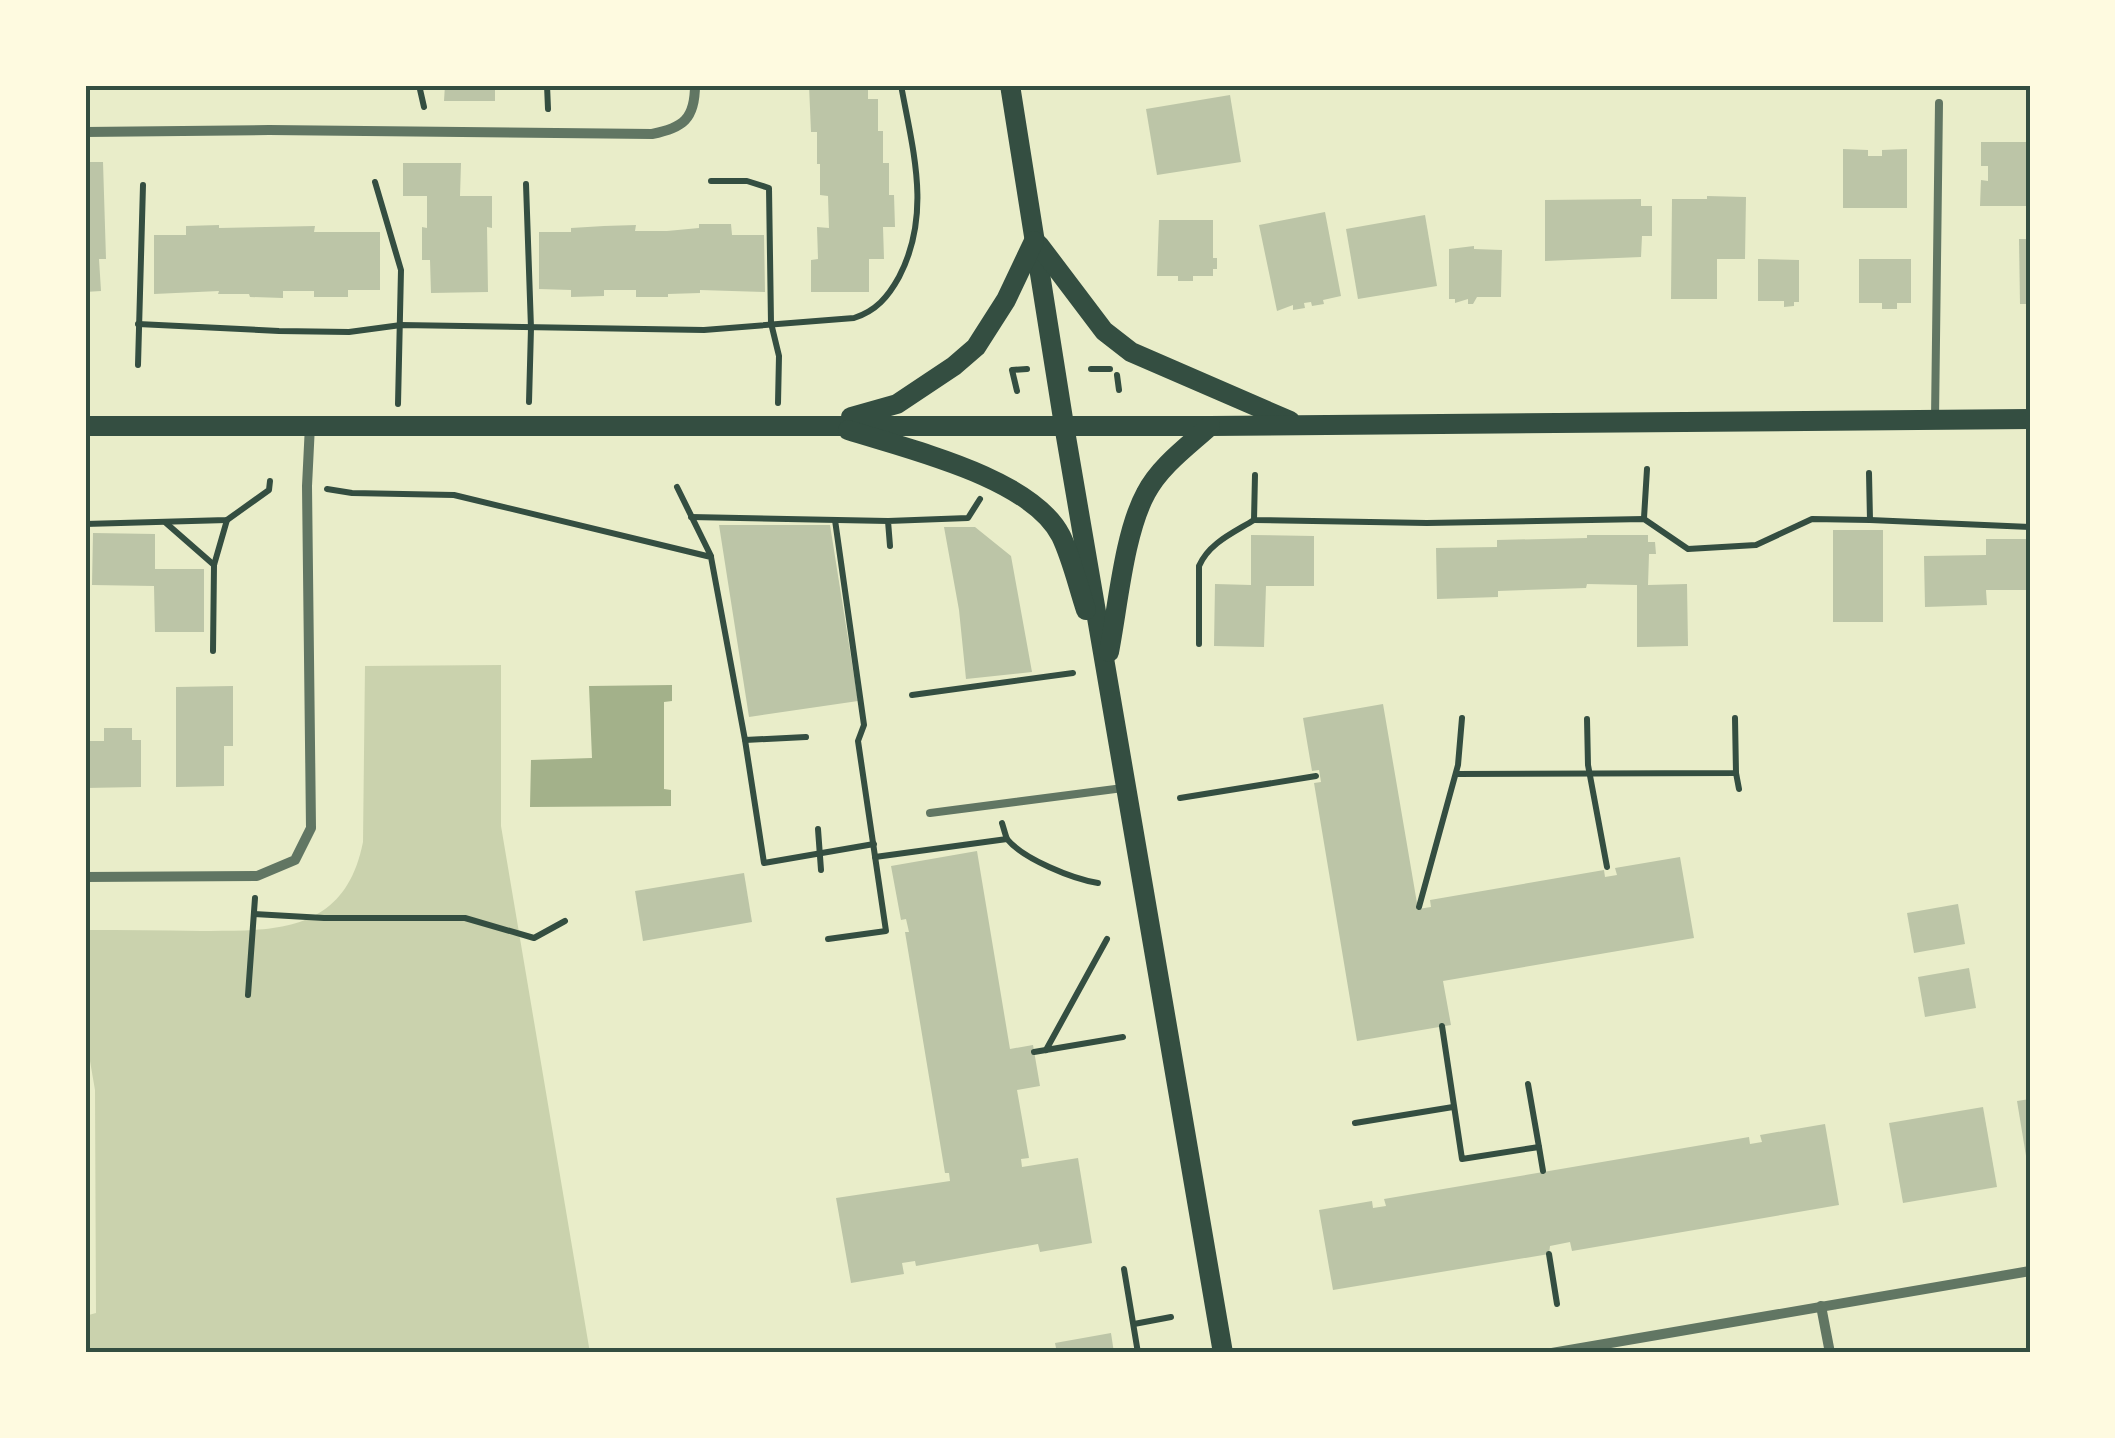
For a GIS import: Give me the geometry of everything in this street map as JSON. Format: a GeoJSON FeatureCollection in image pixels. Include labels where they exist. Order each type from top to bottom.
{"type":"FeatureCollection","features":[{"type":"Feature","properties":{"kind":"main road"},"geometry":{"type":"LineString","coordinates":[[1010,85],[1064,425],[1224,1353]]}},
{"type":"Feature","properties":{"kind":"main road"},"geometry":{"type":"LineString","coordinates":[[828,424],[896,404],[954,366],[976,346],[1006,300],[1035,239]]}},
{"type":"Feature","properties":{"kind":"main road"},"geometry":{"type":"LineString","coordinates":[[1035,239],[1104,331],[1131,352],[1300,425]]}},
{"type":"Feature","properties":{"kind":"main road"},"geometry":{"type":"LineString","coordinates":[[85,426],[1210,426],[2030,418]]}},
{"type":"Feature","properties":{"kind":"main road"},"geometry":{"type":"LineString","coordinates":[[828,424],[974,470],[1021,496],[1045,516],[1060,534],[1106,669]]}},
{"type":"Feature","properties":{"kind":"main road"},"geometry":{"type":"LineString","coordinates":[[1106,669],[1128,549],[1146,493],[1169,463],[1210,426]]}},
{"type":"Feature","properties":{"kind":"street"},"geometry":{"type":"LineString","coordinates":[[85,132],[652,134],[678,129],[690,113],[695,85]]}},
{"type":"Feature","properties":{"kind":"street"},"geometry":{"type":"LineString","coordinates":[[85,877],[257,876],[295,860],[310,828],[306,486],[310,425]]}},
{"type":"Feature","properties":{"kind":"street"},"geometry":{"type":"LineString","coordinates":[[1552,1353],[2030,1271]]}},
{"type":"Feature","properties":{"kind":"street"},"geometry":{"type":"LineString","coordinates":[[1822,1306],[1830,1353]]}},
{"type":"Feature","properties":{"kind":"lane"},"geometry":{"type":"LineString","coordinates":[[1935,419],[1940,103]]}},
{"type":"Feature","properties":{"kind":"lane"},"geometry":{"type":"LineString","coordinates":[[930,813],[1127,787]]}},
{"type":"Feature","properties":{"kind":"path"},"geometry":{"type":"LineString","coordinates":[[419,85],[424,107]]}},
{"type":"Feature","properties":{"kind":"path"},"geometry":{"type":"LineString","coordinates":[[547,85],[548,109]]}},
{"type":"Feature","properties":{"kind":"path"},"geometry":{"type":"LineString","coordinates":[[138,324],[332,332],[401,326],[704,330],[854,318],[871,312],[892,291],[918,229],[919,183],[901,85]]}},
{"type":"Feature","properties":{"kind":"path"},"geometry":{"type":"LineString","coordinates":[[711,182],[747,181],[769,188],[771,323],[778,356],[778,424]]}},
{"type":"Feature","properties":{"kind":"path"},"geometry":{"type":"LineString","coordinates":[[375,182],[401,270],[398,425]]}},
{"type":"Feature","properties":{"kind":"path"},"geometry":{"type":"LineString","coordinates":[[526,184],[531,328],[529,425]]}},
{"type":"Feature","properties":{"kind":"path"},"geometry":{"type":"LineString","coordinates":[[138,365],[143,185]]}},
{"type":"Feature","properties":{"kind":"path"},"geometry":{"type":"LineString","coordinates":[[1018,390],[1012,370],[1027,369]]}},
{"type":"Feature","properties":{"kind":"path"},"geometry":{"type":"LineString","coordinates":[[1644,518],[1647,469]]}},
{"type":"Feature","properties":{"kind":"path"},"geometry":{"type":"LineString","coordinates":[[1869,473],[1870,520]]}},
{"type":"Feature","properties":{"kind":"path"},"geometry":{"type":"LineString","coordinates":[[1254,520],[1255,476]]}},
{"type":"Feature","properties":{"kind":"path"},"geometry":{"type":"LineString","coordinates":[[85,524],[227,520],[269,490],[270,480]]}},
{"type":"Feature","properties":{"kind":"path"},"geometry":{"type":"LineString","coordinates":[[306,486],[352,494],[454,495],[711,558]]}},
{"type":"Feature","properties":{"kind":"path"},"geometry":{"type":"LineString","coordinates":[[677,487],[711,558],[764,863],[874,844]]}},
{"type":"Feature","properties":{"kind":"path"},"geometry":{"type":"LineString","coordinates":[[691,516],[888,521],[968,518],[983,496],[993,501]]}},
{"type":"Feature","properties":{"kind":"path"},"geometry":{"type":"LineString","coordinates":[[1199,644],[1199,566],[1204,554],[1254,520],[1450,522],[1644,518],[1688,548],[1756,545],[1812,520],[2030,527]]}},
{"type":"Feature","properties":{"kind":"path"},"geometry":{"type":"LineString","coordinates":[[213,651],[214,565],[227,520]]}},
{"type":"Feature","properties":{"kind":"path"},"geometry":{"type":"LineString","coordinates":[[828,939],[886,931],[858,740],[864,725],[834,520]]}},
{"type":"Feature","properties":{"kind":"path"},"geometry":{"type":"LineString","coordinates":[[888,521],[890,546]]}},
{"type":"Feature","properties":{"kind":"path"},"geometry":{"type":"LineString","coordinates":[[165,522],[214,565]]}},
{"type":"Feature","properties":{"kind":"path"},"geometry":{"type":"LineString","coordinates":[[912,695],[1072,674]]}},
{"type":"Feature","properties":{"kind":"path"},"geometry":{"type":"LineString","coordinates":[[1420,907],[1456,774],[1462,718]]}},
{"type":"Feature","properties":{"kind":"path"},"geometry":{"type":"LineString","coordinates":[[1734,718],[1739,788]]}},
{"type":"Feature","properties":{"kind":"path"},"geometry":{"type":"LineString","coordinates":[[1587,719],[1590,774],[1607,867]]}},
{"type":"Feature","properties":{"kind":"path"},"geometry":{"type":"LineString","coordinates":[[745,740],[806,737]]}},
{"type":"Feature","properties":{"kind":"path"},"geometry":{"type":"LineString","coordinates":[[1456,774],[1736,774]]}},
{"type":"Feature","properties":{"kind":"path"},"geometry":{"type":"LineString","coordinates":[[1180,798],[1316,776]]}},
{"type":"Feature","properties":{"kind":"path"},"geometry":{"type":"LineString","coordinates":[[997,805],[1007,839]]}},
{"type":"Feature","properties":{"kind":"path"},"geometry":{"type":"LineString","coordinates":[[818,829],[821,870]]}},
{"type":"Feature","properties":{"kind":"path"},"geometry":{"type":"LineString","coordinates":[[875,857],[1007,839],[1064,875],[1098,884]]}},
{"type":"Feature","properties":{"kind":"path"},"geometry":{"type":"LineString","coordinates":[[248,995],[257,876]]}},
{"type":"Feature","properties":{"kind":"path"},"geometry":{"type":"LineString","coordinates":[[254,914],[465,918],[534,938],[565,921]]}},
{"type":"Feature","properties":{"kind":"path"},"geometry":{"type":"LineString","coordinates":[[1046,1050],[1107,939]]}},
{"type":"Feature","properties":{"kind":"path"},"geometry":{"type":"LineString","coordinates":[[1442,1026],[1462,1160],[1539,1147]]}},
{"type":"Feature","properties":{"kind":"path"},"geometry":{"type":"LineString","coordinates":[[1034,1052],[1123,1038]]}},
{"type":"Feature","properties":{"kind":"path"},"geometry":{"type":"LineString","coordinates":[[1528,1084],[1543,1171]]}},
{"type":"Feature","properties":{"kind":"path"},"geometry":{"type":"LineString","coordinates":[[1355,1123],[1453,1106]]}},
{"type":"Feature","properties":{"kind":"path"},"geometry":{"type":"LineString","coordinates":[[1550,1254],[1557,1304]]}},
{"type":"Feature","properties":{"kind":"path"},"geometry":{"type":"LineString","coordinates":[[1124,1269],[1138,1353]]}},
{"type":"Feature","properties":{"kind":"path"},"geometry":{"type":"LineString","coordinates":[[1134,1324],[1172,1317]]}},
{"type":"Feature","properties":{"kind":"shaded area"},"geometry":{"type":"Polygon","coordinates":[[[501,665],[501,826],[590,1353],[85,1353],[85,1316],[96,1313],[95,1090],[85,1032],[85,930],[255,930],[303,921],[324,910],[341,894],[354,872],[363,842],[365,666],[501,665]]]}},
{"type":"Feature","properties":{"kind":"shaded area"},"geometry":{"type":"Polygon","coordinates":[[[672,685],[672,701],[664,702],[664,789],[671,790],[671,806],[530,807],[531,760],[592,758],[589,686],[672,685]]]}},
{"type":"Feature","properties":{"kind":"building"},"geometry":{"type":"Polygon","coordinates":[[[445,85],[495,85],[495,101],[444,101],[445,85]]]}},
{"type":"Feature","properties":{"kind":"building"},"geometry":{"type":"Polygon","coordinates":[[[809,85],[868,85],[868,99],[878,99],[878,131],[883,131],[883,163],[889,163],[895,227],[883,227],[884,259],[869,259],[869,292],[811,292],[811,260],[818,259],[817,227],[829,228],[828,196],[820,195],[817,132],[811,132],[809,85]]]}},
{"type":"Feature","properties":{"kind":"building"},"geometry":{"type":"Polygon","coordinates":[[[1230,95],[1241,162],[1157,175],[1146,109],[1230,95]]]}},
{"type":"Feature","properties":{"kind":"building"},"geometry":{"type":"Polygon","coordinates":[[[1981,142],[2030,142],[2030,206],[1980,206],[1981,180],[1988,181],[1988,166],[1981,166],[1981,142]]]}},
{"type":"Feature","properties":{"kind":"building"},"geometry":{"type":"Polygon","coordinates":[[[1843,149],[1868,150],[1868,156],[1882,156],[1882,150],[1907,149],[1907,208],[1843,208],[1843,149]]]}},
{"type":"Feature","properties":{"kind":"building"},"geometry":{"type":"Polygon","coordinates":[[[85,162],[103,162],[106,259],[99,259],[101,291],[85,292],[85,162]]]}},
{"type":"Feature","properties":{"kind":"building"},"geometry":{"type":"Polygon","coordinates":[[[403,163],[461,163],[460,196],[492,196],[492,228],[487,227],[488,292],[431,293],[430,260],[422,260],[427,196],[403,196],[403,163]]]}},
{"type":"Feature","properties":{"kind":"building"},"geometry":{"type":"Polygon","coordinates":[[[1746,197],[1745,259],[1717,259],[1717,299],[1671,299],[1672,199],[1746,197]]]}},
{"type":"Feature","properties":{"kind":"building"},"geometry":{"type":"Polygon","coordinates":[[[1641,199],[1641,206],[1652,206],[1652,236],[1642,236],[1641,257],[1545,261],[1545,200],[1641,199]]]}},
{"type":"Feature","properties":{"kind":"building"},"geometry":{"type":"Polygon","coordinates":[[[1325,212],[1341,296],[1323,300],[1324,304],[1304,303],[1305,308],[1293,310],[1293,305],[1277,311],[1259,225],[1325,212]]]}},
{"type":"Feature","properties":{"kind":"building"},"geometry":{"type":"Polygon","coordinates":[[[1425,215],[1437,286],[1358,299],[1346,229],[1425,215]]]}},
{"type":"Feature","properties":{"kind":"building"},"geometry":{"type":"Polygon","coordinates":[[[1159,220],[1213,220],[1213,258],[1217,258],[1217,269],[1213,269],[1213,276],[1178,281],[1178,276],[1157,276],[1159,220]]]}},
{"type":"Feature","properties":{"kind":"building"},"geometry":{"type":"Polygon","coordinates":[[[699,224],[731,224],[732,235],[764,235],[765,292],[700,290],[668,297],[636,297],[636,290],[604,290],[604,296],[571,297],[571,290],[539,289],[539,232],[636,225],[635,231],[667,231],[699,228],[699,224]]]}},
{"type":"Feature","properties":{"kind":"building"},"geometry":{"type":"Polygon","coordinates":[[[186,226],[315,226],[314,232],[380,232],[380,290],[348,290],[348,297],[314,297],[314,291],[283,291],[283,298],[218,294],[219,291],[154,294],[154,235],[186,235],[186,226]]]}},
{"type":"Feature","properties":{"kind":"building"},"geometry":{"type":"Polygon","coordinates":[[[2019,239],[2030,239],[2030,304],[2020,304],[2019,239]]]}},
{"type":"Feature","properties":{"kind":"building"},"geometry":{"type":"Polygon","coordinates":[[[1474,246],[1502,250],[1501,297],[1477,297],[1473,304],[1468,304],[1468,299],[1455,303],[1455,299],[1449,299],[1449,249],[1474,246]]]}},
{"type":"Feature","properties":{"kind":"building"},"geometry":{"type":"Polygon","coordinates":[[[1758,259],[1799,260],[1799,302],[1784,307],[1784,301],[1758,301],[1758,259]]]}},
{"type":"Feature","properties":{"kind":"building"},"geometry":{"type":"Polygon","coordinates":[[[1859,259],[1911,259],[1911,303],[1897,303],[1897,309],[1882,309],[1882,303],[1859,303],[1859,259]]]}},
{"type":"Feature","properties":{"kind":"building"},"geometry":{"type":"Polygon","coordinates":[[[719,525],[830,525],[858,701],[749,717],[719,525]]]}},
{"type":"Feature","properties":{"kind":"building"},"geometry":{"type":"Polygon","coordinates":[[[944,527],[975,527],[1011,556],[1032,672],[966,679],[944,527]]]}},
{"type":"Feature","properties":{"kind":"building"},"geometry":{"type":"Polygon","coordinates":[[[1833,530],[1883,530],[1883,622],[1833,622],[1833,530]]]}},
{"type":"Feature","properties":{"kind":"building"},"geometry":{"type":"Polygon","coordinates":[[[93,533],[155,534],[155,569],[204,569],[204,632],[155,632],[154,586],[92,585],[93,533]]]}},
{"type":"Feature","properties":{"kind":"building"},"geometry":{"type":"Polygon","coordinates":[[[1251,535],[1314,536],[1314,586],[1266,586],[1264,647],[1214,646],[1215,584],[1251,585],[1251,535]]]}},
{"type":"Feature","properties":{"kind":"building"},"geometry":{"type":"Polygon","coordinates":[[[1648,535],[1648,542],[1655,542],[1656,554],[1649,554],[1648,585],[1687,584],[1688,646],[1637,647],[1637,585],[1587,584],[1586,588],[1498,591],[1498,597],[1437,599],[1436,548],[1497,547],[1497,540],[1648,535]]]}},
{"type":"Feature","properties":{"kind":"building"},"geometry":{"type":"Polygon","coordinates":[[[1986,539],[2030,539],[2030,590],[1986,590],[1987,605],[1925,607],[1924,556],[1986,555],[1986,539]]]}},
{"type":"Feature","properties":{"kind":"building"},"geometry":{"type":"Polygon","coordinates":[[[233,686],[233,746],[224,746],[224,786],[176,787],[176,687],[233,686]]]}},
{"type":"Feature","properties":{"kind":"building"},"geometry":{"type":"Polygon","coordinates":[[[1383,704],[1418,909],[1431,907],[1430,900],[1604,870],[1605,877],[1617,875],[1615,868],[1680,857],[1694,938],[1443,981],[1451,1025],[1357,1041],[1314,783],[1321,782],[1319,770],[1312,771],[1303,718],[1383,704]]]}},
{"type":"Feature","properties":{"kind":"building"},"geometry":{"type":"Polygon","coordinates":[[[104,728],[132,728],[132,740],[141,740],[141,787],[85,788],[85,741],[104,741],[104,728]]]}},
{"type":"Feature","properties":{"kind":"building"},"geometry":{"type":"Polygon","coordinates":[[[977,851],[1010,1049],[1033,1045],[1040,1086],[1017,1090],[1029,1158],[1021,1159],[1022,1167],[1078,1158],[1092,1243],[1040,1252],[1038,1244],[916,1266],[915,1261],[902,1263],[904,1274],[851,1283],[836,1198],[950,1181],[949,1173],[945,1173],[905,932],[909,932],[906,919],[901,920],[891,866],[977,851]]]}},
{"type":"Feature","properties":{"kind":"building"},"geometry":{"type":"Polygon","coordinates":[[[744,873],[752,922],[643,941],[635,891],[744,873]]]}},
{"type":"Feature","properties":{"kind":"building"},"geometry":{"type":"Polygon","coordinates":[[[1958,904],[1965,944],[1914,953],[1907,913],[1958,904]]]}},
{"type":"Feature","properties":{"kind":"building"},"geometry":{"type":"Polygon","coordinates":[[[1969,968],[1976,1008],[1925,1017],[1918,977],[1969,968]]]}},
{"type":"Feature","properties":{"kind":"building"},"geometry":{"type":"Polygon","coordinates":[[[2030,1099],[2030,1168],[2028,1168],[2017,1101],[2030,1099]]]}},
{"type":"Feature","properties":{"kind":"building"},"geometry":{"type":"Polygon","coordinates":[[[1983,1107],[1997,1187],[1903,1203],[1889,1123],[1983,1107]]]}},
{"type":"Feature","properties":{"kind":"building"},"geometry":{"type":"Polygon","coordinates":[[[1825,1124],[1839,1205],[1572,1251],[1570,1242],[1550,1246],[1549,1254],[1333,1290],[1319,1210],[1372,1201],[1373,1208],[1386,1206],[1384,1199],[1749,1137],[1750,1144],[1762,1142],[1760,1135],[1825,1124]]]}},
{"type":"Feature","properties":{"kind":"building"},"geometry":{"type":"Polygon","coordinates":[[[1111,1333],[1114,1353],[1057,1353],[1055,1343],[1111,1333]]]}}]}
